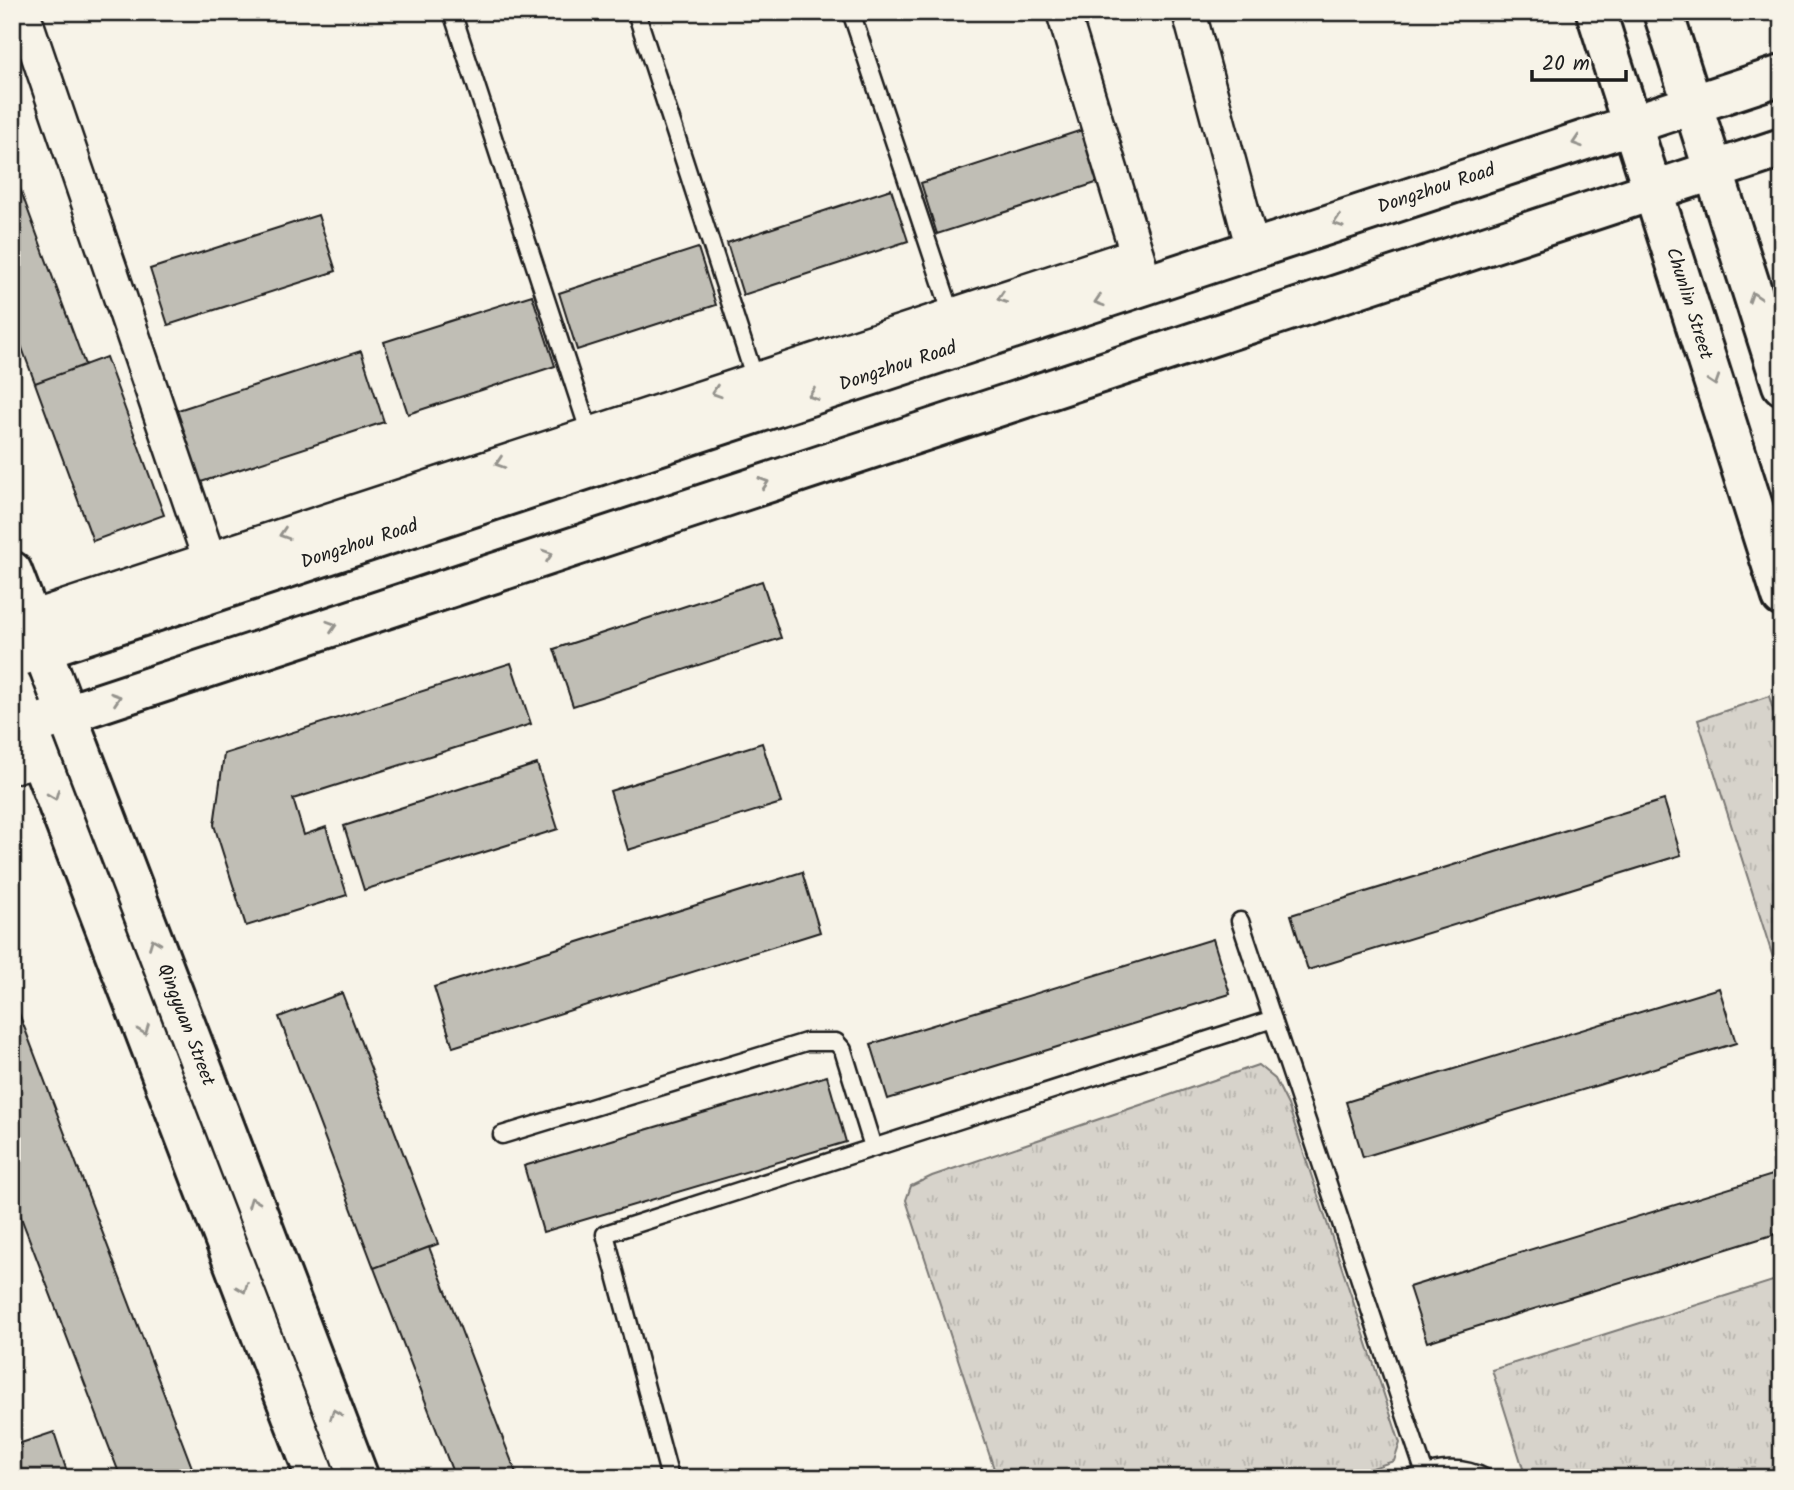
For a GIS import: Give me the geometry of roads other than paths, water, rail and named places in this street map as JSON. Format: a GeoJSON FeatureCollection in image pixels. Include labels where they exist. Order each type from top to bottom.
{"type":"FeatureCollection","features":[{"type":"Feature","properties":{"kind":"street"},"geometry":{"type":"LineString","coordinates":[[23,12],[215,575],[590,433],[952,315],[1141,269],[1063,12]]}},
{"type":"Feature","properties":{"kind":"street"},"geometry":{"type":"LineString","coordinates":[[1189,12],[1253,250]]}},
{"type":"Feature","properties":{"kind":"street","name":"Chunlin Street"},"geometry":{"type":"LineString","coordinates":[[1596,12],[1782,597]]}},
{"type":"Feature","properties":{"kind":"street"},"geometry":{"type":"LineString","coordinates":[[1663,12],[1782,385]]}},
{"type":"Feature","properties":{"kind":"street","name":"Dongzhou Road"},"geometry":{"type":"LineString","coordinates":[[28,642],[215,575],[1141,269],[1253,250],[1782,75]]}},
{"type":"Feature","properties":{"kind":"street"},"geometry":{"type":"LineString","coordinates":[[27,751],[66,714],[1782,148]]}},
{"type":"Feature","properties":{"kind":"street","name":"Qingyuan Street"},"geometry":{"type":"LineString","coordinates":[[12,571],[28,642],[66,714],[359,1478]]}},
{"type":"Feature","properties":{"kind":"street","name":"Qingyuan Street"},"geometry":{"type":"LineString","coordinates":[[12,685],[27,751],[316,1478]]}},
{"type":"Feature","properties":{"kind":"lane"},"geometry":{"type":"LineString","coordinates":[[452,12],[590,433]]}},
{"type":"Feature","properties":{"kind":"lane"},"geometry":{"type":"LineString","coordinates":[[636,12],[755,379]]}},
{"type":"Feature","properties":{"kind":"lane"},"geometry":{"type":"LineString","coordinates":[[851,12],[952,315]]}},
{"type":"Feature","properties":{"kind":"lane"},"geometry":{"type":"LineString","coordinates":[[1240,921],[1419,1476],[1438,1469],[1470,1470],[1485,1478]]}},
{"type":"Feature","properties":{"kind":"lane"},"geometry":{"type":"LineString","coordinates":[[670,1478],[605,1234],[1273,1019]]}},
{"type":"Feature","properties":{"kind":"lane"},"geometry":{"type":"LineString","coordinates":[[502,1135],[806,1042],[836,1042],[842,1050],[873,1147]]}}]}
